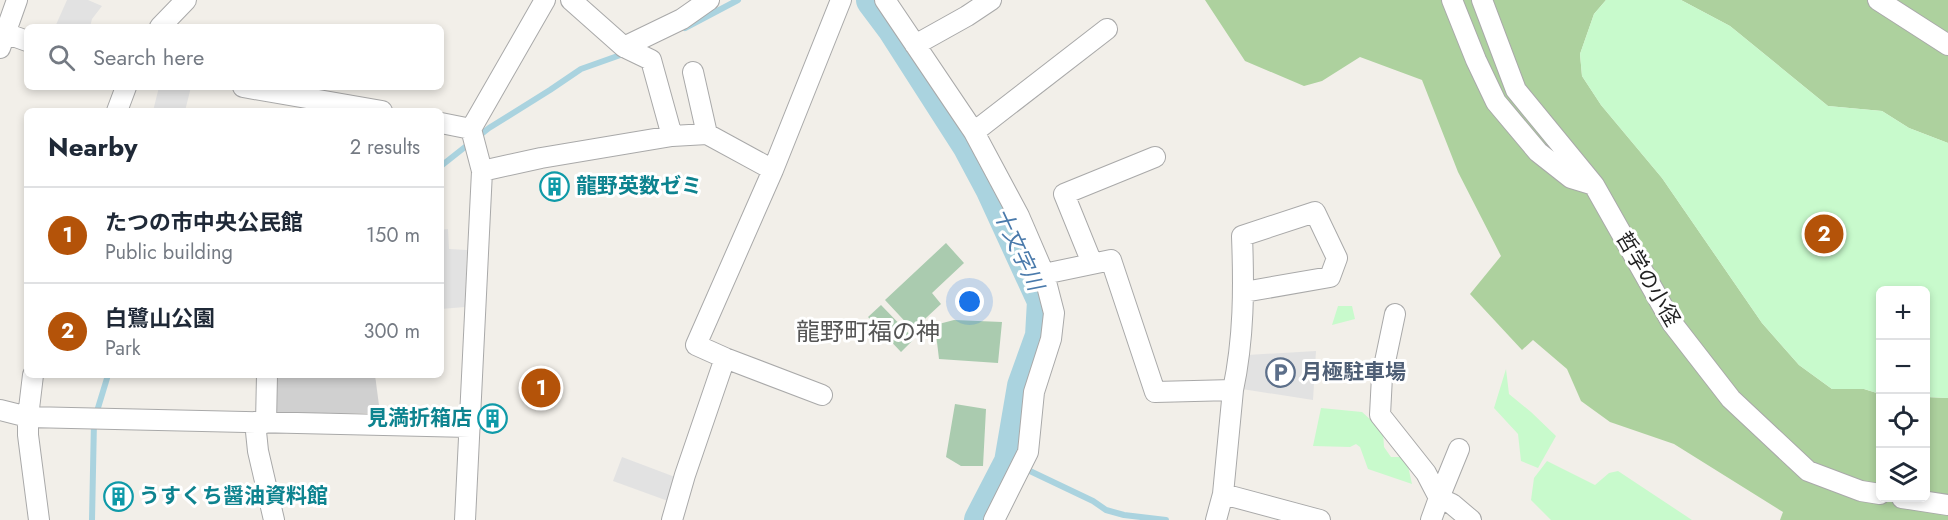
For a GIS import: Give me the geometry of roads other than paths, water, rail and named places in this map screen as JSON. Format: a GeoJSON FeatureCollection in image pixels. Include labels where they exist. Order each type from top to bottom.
{"type":"FeatureCollection","features":[{"type":"Feature","properties":{"kind":"street"},"geometry":{"type":"LineString","coordinates":[[17,0],[2,36],[24,41]]}},
{"type":"Feature","properties":{"kind":"street"},"geometry":{"type":"LineString","coordinates":[[163,24],[186,0]]}},
{"type":"Feature","properties":{"kind":"street"},"geometry":{"type":"LineString","coordinates":[[465,520],[482,171],[471,129],[544,0]]}},
{"type":"Feature","properties":{"kind":"street"},"geometry":{"type":"LineString","coordinates":[[571,0],[624,47],[651,60],[672,136]]}},
{"type":"Feature","properties":{"kind":"street"},"geometry":{"type":"LineString","coordinates":[[624,47],[682,19],[709,0]]}},
{"type":"Feature","properties":{"kind":"street"},"geometry":{"type":"LineString","coordinates":[[822,395],[696,345],[773,170],[841,0]]}},
{"type":"Feature","properties":{"kind":"street"},"geometry":{"type":"LineString","coordinates":[[885,0],[974,132],[1019,216],[1044,274],[1054,313],[1051,339],[1034,392],[1028,452],[994,520]]}},
{"type":"Feature","properties":{"kind":"street"},"geometry":{"type":"LineString","coordinates":[[915,45],[991,0]]}},
{"type":"Feature","properties":{"kind":"street"},"geometry":{"type":"LineString","coordinates":[[1452,0],[1496,102],[1538,152],[1571,178],[1594,185]]}},
{"type":"Feature","properties":{"kind":"street","name":"哲学の小径"},"geometry":{"type":"LineString","coordinates":[[1482,0],[1516,90],[1594,185],[1672,323],[1731,399],[1808,471],[1860,491],[1876,493]]}},
{"type":"Feature","properties":{"kind":"street"},"geometry":{"type":"LineString","coordinates":[[1878,0],[1948,45]]}},
{"type":"Feature","properties":{"kind":"street"},"geometry":{"type":"LineString","coordinates":[[974,132],[1107,28]]}},
{"type":"Feature","properties":{"kind":"street"},"geometry":{"type":"LineString","coordinates":[[693,72],[706,134]]}},
{"type":"Feature","properties":{"kind":"street"},"geometry":{"type":"LineString","coordinates":[[118,108],[125,90]]}},
{"type":"Feature","properties":{"kind":"street"},"geometry":{"type":"LineString","coordinates":[[250,90],[281,103],[344,108]]}},
{"type":"Feature","properties":{"kind":"street"},"geometry":{"type":"LineString","coordinates":[[444,124],[471,129]]}},
{"type":"Feature","properties":{"kind":"street"},"geometry":{"type":"LineString","coordinates":[[482,171],[541,158],[672,136],[706,134],[773,170]]}},
{"type":"Feature","properties":{"kind":"street"},"geometry":{"type":"LineString","coordinates":[[1092,263],[1064,194],[1155,157]]}},
{"type":"Feature","properties":{"kind":"street"},"geometry":{"type":"LineString","coordinates":[[1216,520],[1223,494],[1233,390],[1240,354],[1244,292],[1242,236],[1314,212],[1337,258],[1330,277],[1244,292]]}},
{"type":"Feature","properties":{"kind":"street"},"geometry":{"type":"LineString","coordinates":[[1044,274],[1111,260],[1155,392],[1233,390]]}},
{"type":"Feature","properties":{"kind":"street"},"geometry":{"type":"LineString","coordinates":[[1395,314],[1382,376],[1380,415],[1426,473],[1438,498],[1452,504],[1472,520]]}},
{"type":"Feature","properties":{"kind":"street"},"geometry":{"type":"LineString","coordinates":[[672,520],[725,358]]}},
{"type":"Feature","properties":{"kind":"street"},"geometry":{"type":"LineString","coordinates":[[33,378],[28,435],[39,520]]}},
{"type":"Feature","properties":{"kind":"street"},"geometry":{"type":"LineString","coordinates":[[267,378],[258,451],[274,520]]}},
{"type":"Feature","properties":{"kind":"street"},"geometry":{"type":"LineString","coordinates":[[0,410],[28,417],[470,427]]}},
{"type":"Feature","properties":{"kind":"street"},"geometry":{"type":"LineString","coordinates":[[1431,520],[1459,449]]}},
{"type":"Feature","properties":{"kind":"street"},"geometry":{"type":"LineString","coordinates":[[1223,494],[1320,520]]}},
{"type":"Feature","properties":{"kind":"street"},"geometry":{"type":"LineString","coordinates":[[1928,502],[1948,505]]}},
{"type":"Feature","properties":{"kind":"waterway"},"geometry":{"type":"LineString","coordinates":[[685,28],[738,0]]}},
{"type":"Feature","properties":{"kind":"waterway","name":"十文字川"},"geometry":{"type":"LineString","coordinates":[[873,0],[894,28],[969,145],[992,188],[1044,301],[1042,336],[1024,386],[1011,462],[981,520]]}},
{"type":"Feature","properties":{"kind":"waterway"},"geometry":{"type":"LineString","coordinates":[[444,164],[489,128],[581,69],[626,53]]}},
{"type":"Feature","properties":{"kind":"waterway"},"geometry":{"type":"LineString","coordinates":[[92,520],[94,421],[107,378]]}},
{"type":"Feature","properties":{"kind":"waterway"},"geometry":{"type":"LineString","coordinates":[[1011,462],[1093,501],[1106,510],[1124,515],[1166,520]]}},
{"type":"Feature","properties":{"kind":"place","name":"龍野英数ゼミ"},"geometry":{"type":"Point","coordinates":[555,186]}},
{"type":"Feature","properties":{"kind":"place","name":"白鷺山公園"},"geometry":{"type":"Point","coordinates":[1824,234]}},
{"type":"Feature","properties":{"kind":"place","name":"月極駐車場"},"geometry":{"type":"Point","coordinates":[1280,372]}},
{"type":"Feature","properties":{"kind":"place","name":"たつの市中央公民館"},"geometry":{"type":"Point","coordinates":[541,388]}},
{"type":"Feature","properties":{"kind":"place","name":"見満折箱店"},"geometry":{"type":"Point","coordinates":[493,418]}},
{"type":"Feature","properties":{"kind":"place","name":"うすくち醤油資料館"},"geometry":{"type":"Point","coordinates":[118,496]}},
{"type":"Feature","properties":{"kind":"district","name":"龍野町福の神"},"geometry":{"type":"Point","coordinates":[868,331]}}]}
